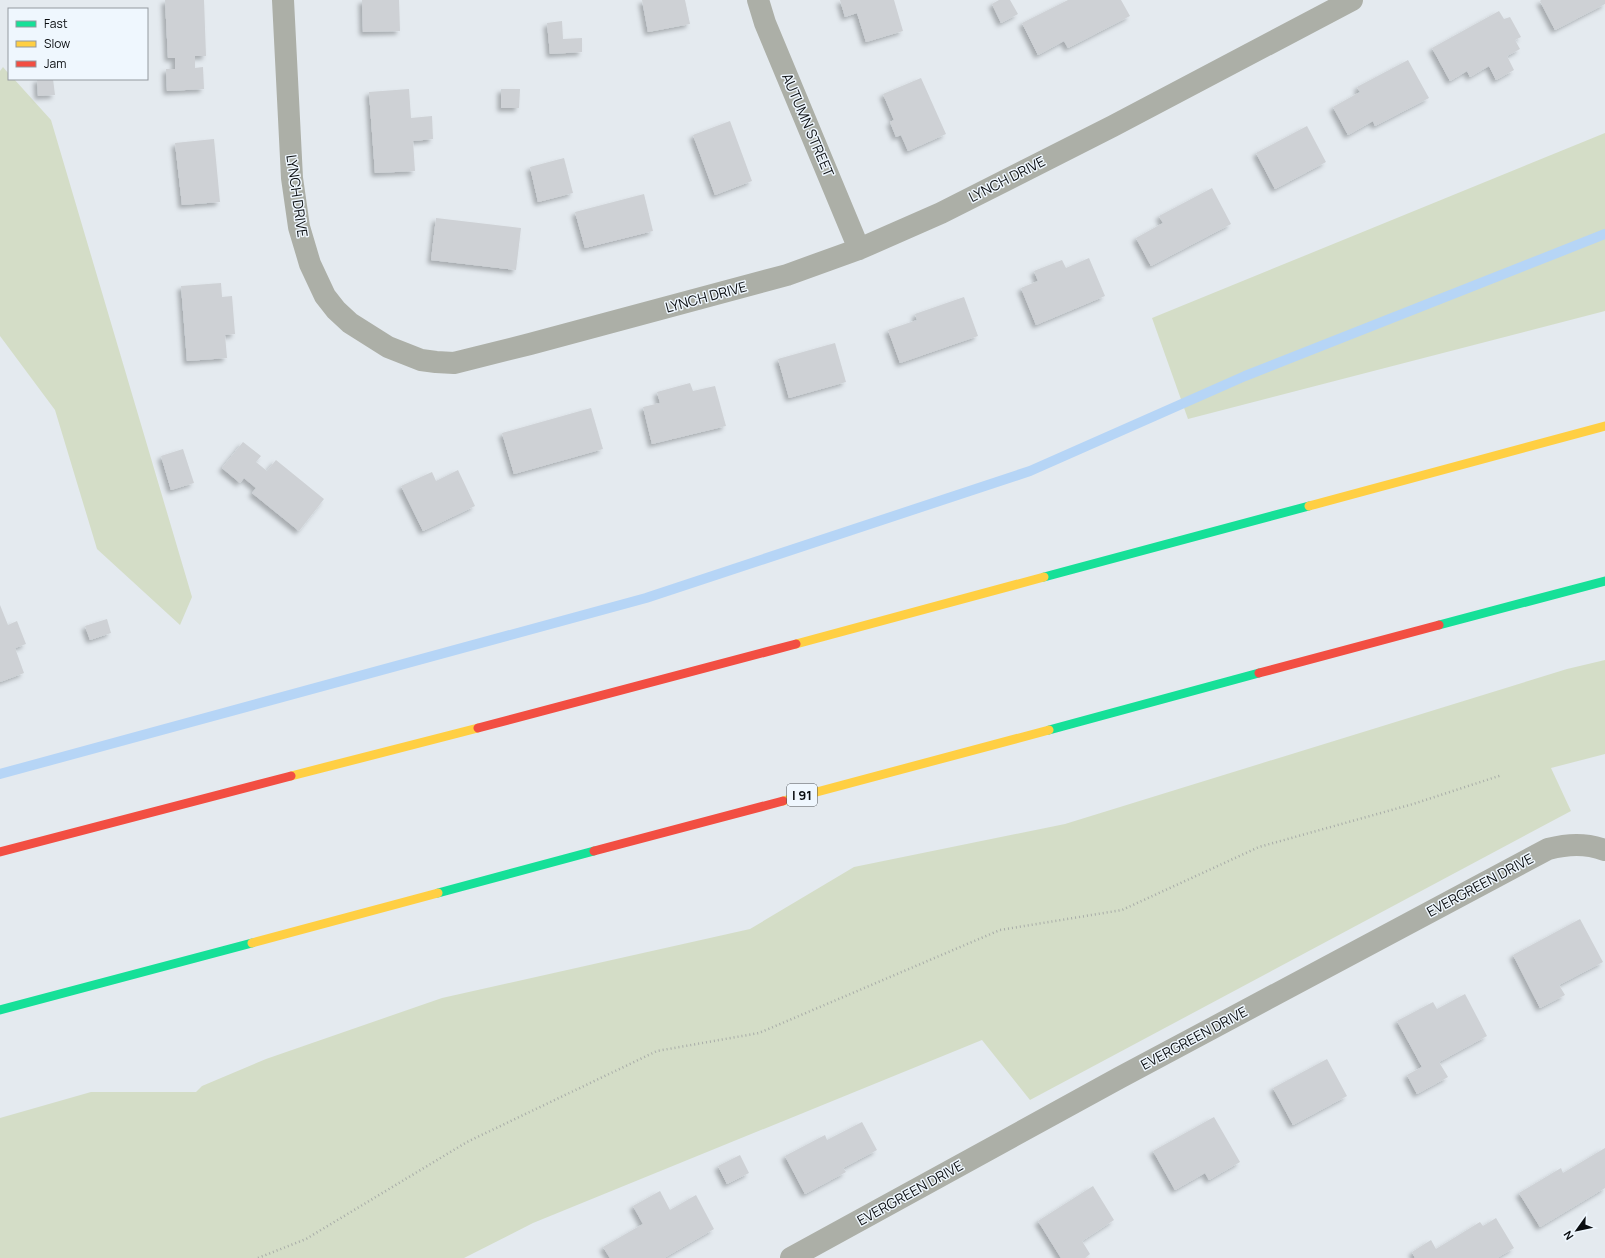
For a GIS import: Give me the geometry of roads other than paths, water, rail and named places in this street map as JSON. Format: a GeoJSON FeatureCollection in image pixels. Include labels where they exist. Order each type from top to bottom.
{"type":"FeatureCollection","features":[{"type":"Feature","properties":{"kind":"highway"},"geometry":{"type":"LineString","coordinates":[[0,852],[750,657],[1605,426]]}},
{"type":"Feature","properties":{"kind":"highway","name":"I 91"},"geometry":{"type":"LineString","coordinates":[[0,1010],[1605,581]]}},
{"type":"Feature","properties":{"kind":"street","name":"LYNCH DRIVE"},"geometry":{"type":"LineString","coordinates":[[283,0],[292,178],[299,227],[310,264],[325,296],[336,310],[350,323],[388,347],[421,360],[454,363],[788,275],[859,249],[941,213],[1113,126],[1352,0]]}},
{"type":"Feature","properties":{"kind":"street","name":"AUTUMN STREET"},"geometry":{"type":"LineString","coordinates":[[758,0],[765,23],[859,249]]}},
{"type":"Feature","properties":{"kind":"street","name":"EVERGREEN DRIVE"},"geometry":{"type":"LineString","coordinates":[[791,1258],[1119,1078],[1526,860],[1548,849],[1565,844],[1586,845],[1605,850]]}},
{"type":"Feature","properties":{"kind":"waterway"},"geometry":{"type":"LineString","coordinates":[[0,774],[646,598],[1030,471],[1245,376],[1605,234]]}}]}
